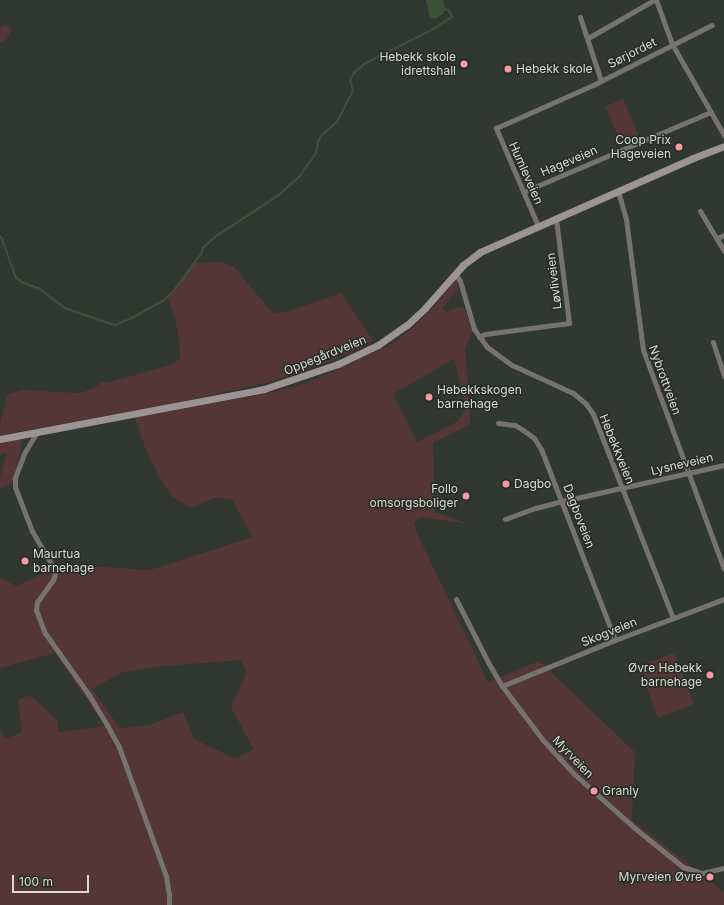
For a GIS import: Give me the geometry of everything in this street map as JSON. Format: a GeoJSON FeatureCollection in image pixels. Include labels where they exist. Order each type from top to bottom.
{"type":"FeatureCollection","features":[{"type":"Feature","properties":{"kind":"main road","name":"Oppegårdveien"},"geometry":{"type":"LineString","coordinates":[[0,439],[264,389],[330,367],[378,345],[407,325],[425,308],[466,261],[480,252],[700,154],[724,146]]}},
{"type":"Feature","properties":{"kind":"street"},"geometry":{"type":"LineString","coordinates":[[588,38],[655,0],[672,44],[724,135]]}},
{"type":"Feature","properties":{"kind":"street"},"geometry":{"type":"LineString","coordinates":[[580,17],[601,80]]}},
{"type":"Feature","properties":{"kind":"street","name":"Sørjordet"},"geometry":{"type":"LineString","coordinates":[[496,128],[601,80],[712,25]]}},
{"type":"Feature","properties":{"kind":"street","name":"Hageveien"},"geometry":{"type":"LineString","coordinates":[[523,192],[711,112]]}},
{"type":"Feature","properties":{"kind":"street","name":"Humleveien"},"geometry":{"type":"LineString","coordinates":[[496,128],[538,226]]}},
{"type":"Feature","properties":{"kind":"street","name":"Nybrottveien"},"geometry":{"type":"LineString","coordinates":[[618,191],[626,219],[640,340],[651,376],[724,569]]}},
{"type":"Feature","properties":{"kind":"street"},"geometry":{"type":"LineString","coordinates":[[700,211],[724,251]]}},
{"type":"Feature","properties":{"kind":"street","name":"Løvliveien"},"geometry":{"type":"LineString","coordinates":[[479,337],[492,333],[569,323],[556,218]]}},
{"type":"Feature","properties":{"kind":"street"},"geometry":{"type":"LineString","coordinates":[[717,238],[724,236]]}},
{"type":"Feature","properties":{"kind":"street","name":"Hebekkveien"},"geometry":{"type":"LineString","coordinates":[[455,274],[460,281],[471,320],[479,337],[491,350],[502,360],[564,388],[583,401],[596,419],[673,618]]}},
{"type":"Feature","properties":{"kind":"street"},"geometry":{"type":"LineString","coordinates":[[713,342],[724,376]]}},
{"type":"Feature","properties":{"kind":"street","name":"Dagboveien"},"geometry":{"type":"LineString","coordinates":[[498,424],[515,425],[534,438],[550,468],[615,640]]}},
{"type":"Feature","properties":{"kind":"street"},"geometry":{"type":"LineString","coordinates":[[37,432],[24,454],[15,478],[15,487],[32,532],[53,567],[55,574],[53,580],[37,602],[36,610],[45,633],[89,695],[118,747],[166,876],[170,894],[169,905]]}},
{"type":"Feature","properties":{"kind":"street","name":"Lysneveien"},"geometry":{"type":"LineString","coordinates":[[505,519],[536,508],[563,501],[724,465]]}},
{"type":"Feature","properties":{"kind":"street","name":"Myrveien"},"geometry":{"type":"LineString","coordinates":[[456,599],[484,656],[502,686],[543,740],[565,765],[609,806],[683,867],[692,871],[705,873],[724,868]]}},
{"type":"Feature","properties":{"kind":"street","name":"Skogveien"},"geometry":{"type":"LineString","coordinates":[[502,686],[615,640],[724,599]]}},
{"type":"Feature","properties":{"kind":"shaded area"},"geometry":{"type":"Polygon","coordinates":[[[426,0],[443,0],[445,9],[443,14],[435,19],[430,18],[426,0]]]}},
{"type":"Feature","properties":{"kind":"shaded area"},"geometry":{"type":"Polygon","coordinates":[[[4,25],[9,26],[11,31],[6,40],[0,43],[0,28],[4,25]]]}},
{"type":"Feature","properties":{"kind":"shaded area"},"geometry":{"type":"Polygon","coordinates":[[[623,99],[640,139],[622,146],[606,106],[623,99]]]}},
{"type":"Feature","properties":{"kind":"shaded area"},"geometry":{"type":"Polygon","coordinates":[[[220,262],[233,266],[272,312],[279,313],[289,311],[341,293],[373,340],[361,348],[335,359],[270,382],[175,403],[0,435],[0,424],[7,396],[9,394],[23,390],[80,393],[94,388],[102,382],[110,382],[174,364],[180,357],[179,340],[176,323],[168,298],[193,263],[220,262]]]}},
{"type":"Feature","properties":{"kind":"shaded area"},"geometry":{"type":"Polygon","coordinates":[[[456,280],[459,289],[443,307],[447,313],[454,308],[464,307],[473,332],[465,349],[471,424],[433,443],[435,512],[469,524],[422,517],[414,523],[416,531],[488,682],[539,661],[635,752],[632,820],[724,892],[724,905],[0,905],[0,729],[5,739],[22,732],[18,700],[30,695],[58,721],[58,732],[105,726],[55,653],[0,668],[0,577],[16,586],[50,571],[57,564],[150,570],[253,537],[232,500],[217,497],[191,508],[173,497],[161,481],[146,450],[135,418],[274,392],[312,381],[392,344],[430,311],[456,280]],[[454,359],[393,394],[417,442],[458,421],[465,410],[454,359]],[[241,660],[153,667],[121,673],[92,689],[120,728],[150,725],[183,712],[194,739],[235,759],[253,749],[231,707],[247,672],[241,660]]]}},
{"type":"Feature","properties":{"kind":"shaded area"},"geometry":{"type":"Polygon","coordinates":[[[23,438],[13,482],[0,489],[0,477],[7,453],[0,454],[0,442],[23,438]]]}},
{"type":"Feature","properties":{"kind":"shaded area"},"geometry":{"type":"Polygon","coordinates":[[[674,653],[694,704],[658,718],[639,667],[674,653]]]}},
{"type":"Feature","properties":{"kind":"waterway"},"geometry":{"type":"LineString","coordinates":[[0,236],[16,277],[22,282],[40,289],[65,308],[111,324],[115,325],[132,318],[163,301],[172,293],[201,254],[203,248],[215,237],[279,195],[300,176],[316,153],[318,142],[322,135],[337,122],[353,91],[350,80],[354,73],[364,64],[432,30],[452,17],[449,11],[445,9]]}},
{"type":"Feature","properties":{"kind":"place","name":"Hebekk skole idrettshall"},"geometry":{"type":"Point","coordinates":[464,64]}},
{"type":"Feature","properties":{"kind":"place","name":"Hebekk skole"},"geometry":{"type":"Point","coordinates":[508,69]}},
{"type":"Feature","properties":{"kind":"place","name":"Coop Prix Hageveien"},"geometry":{"type":"Point","coordinates":[679,147]}},
{"type":"Feature","properties":{"kind":"place","name":"Hebekkskogen barnehage"},"geometry":{"type":"Point","coordinates":[429,397]}},
{"type":"Feature","properties":{"kind":"place","name":"Dagbo"},"geometry":{"type":"Point","coordinates":[506,484]}},
{"type":"Feature","properties":{"kind":"place","name":"Follo omsorgsboliger"},"geometry":{"type":"Point","coordinates":[466,496]}},
{"type":"Feature","properties":{"kind":"place","name":"Maurtua barnehage"},"geometry":{"type":"Point","coordinates":[25,561]}},
{"type":"Feature","properties":{"kind":"place","name":"Øvre Hebekk barnehage"},"geometry":{"type":"Point","coordinates":[710,675]}},
{"type":"Feature","properties":{"kind":"place","name":"Granly"},"geometry":{"type":"Point","coordinates":[594,791]}},
{"type":"Feature","properties":{"kind":"place","name":"Myrveien Øvre"},"geometry":{"type":"Point","coordinates":[710,877]}}]}
